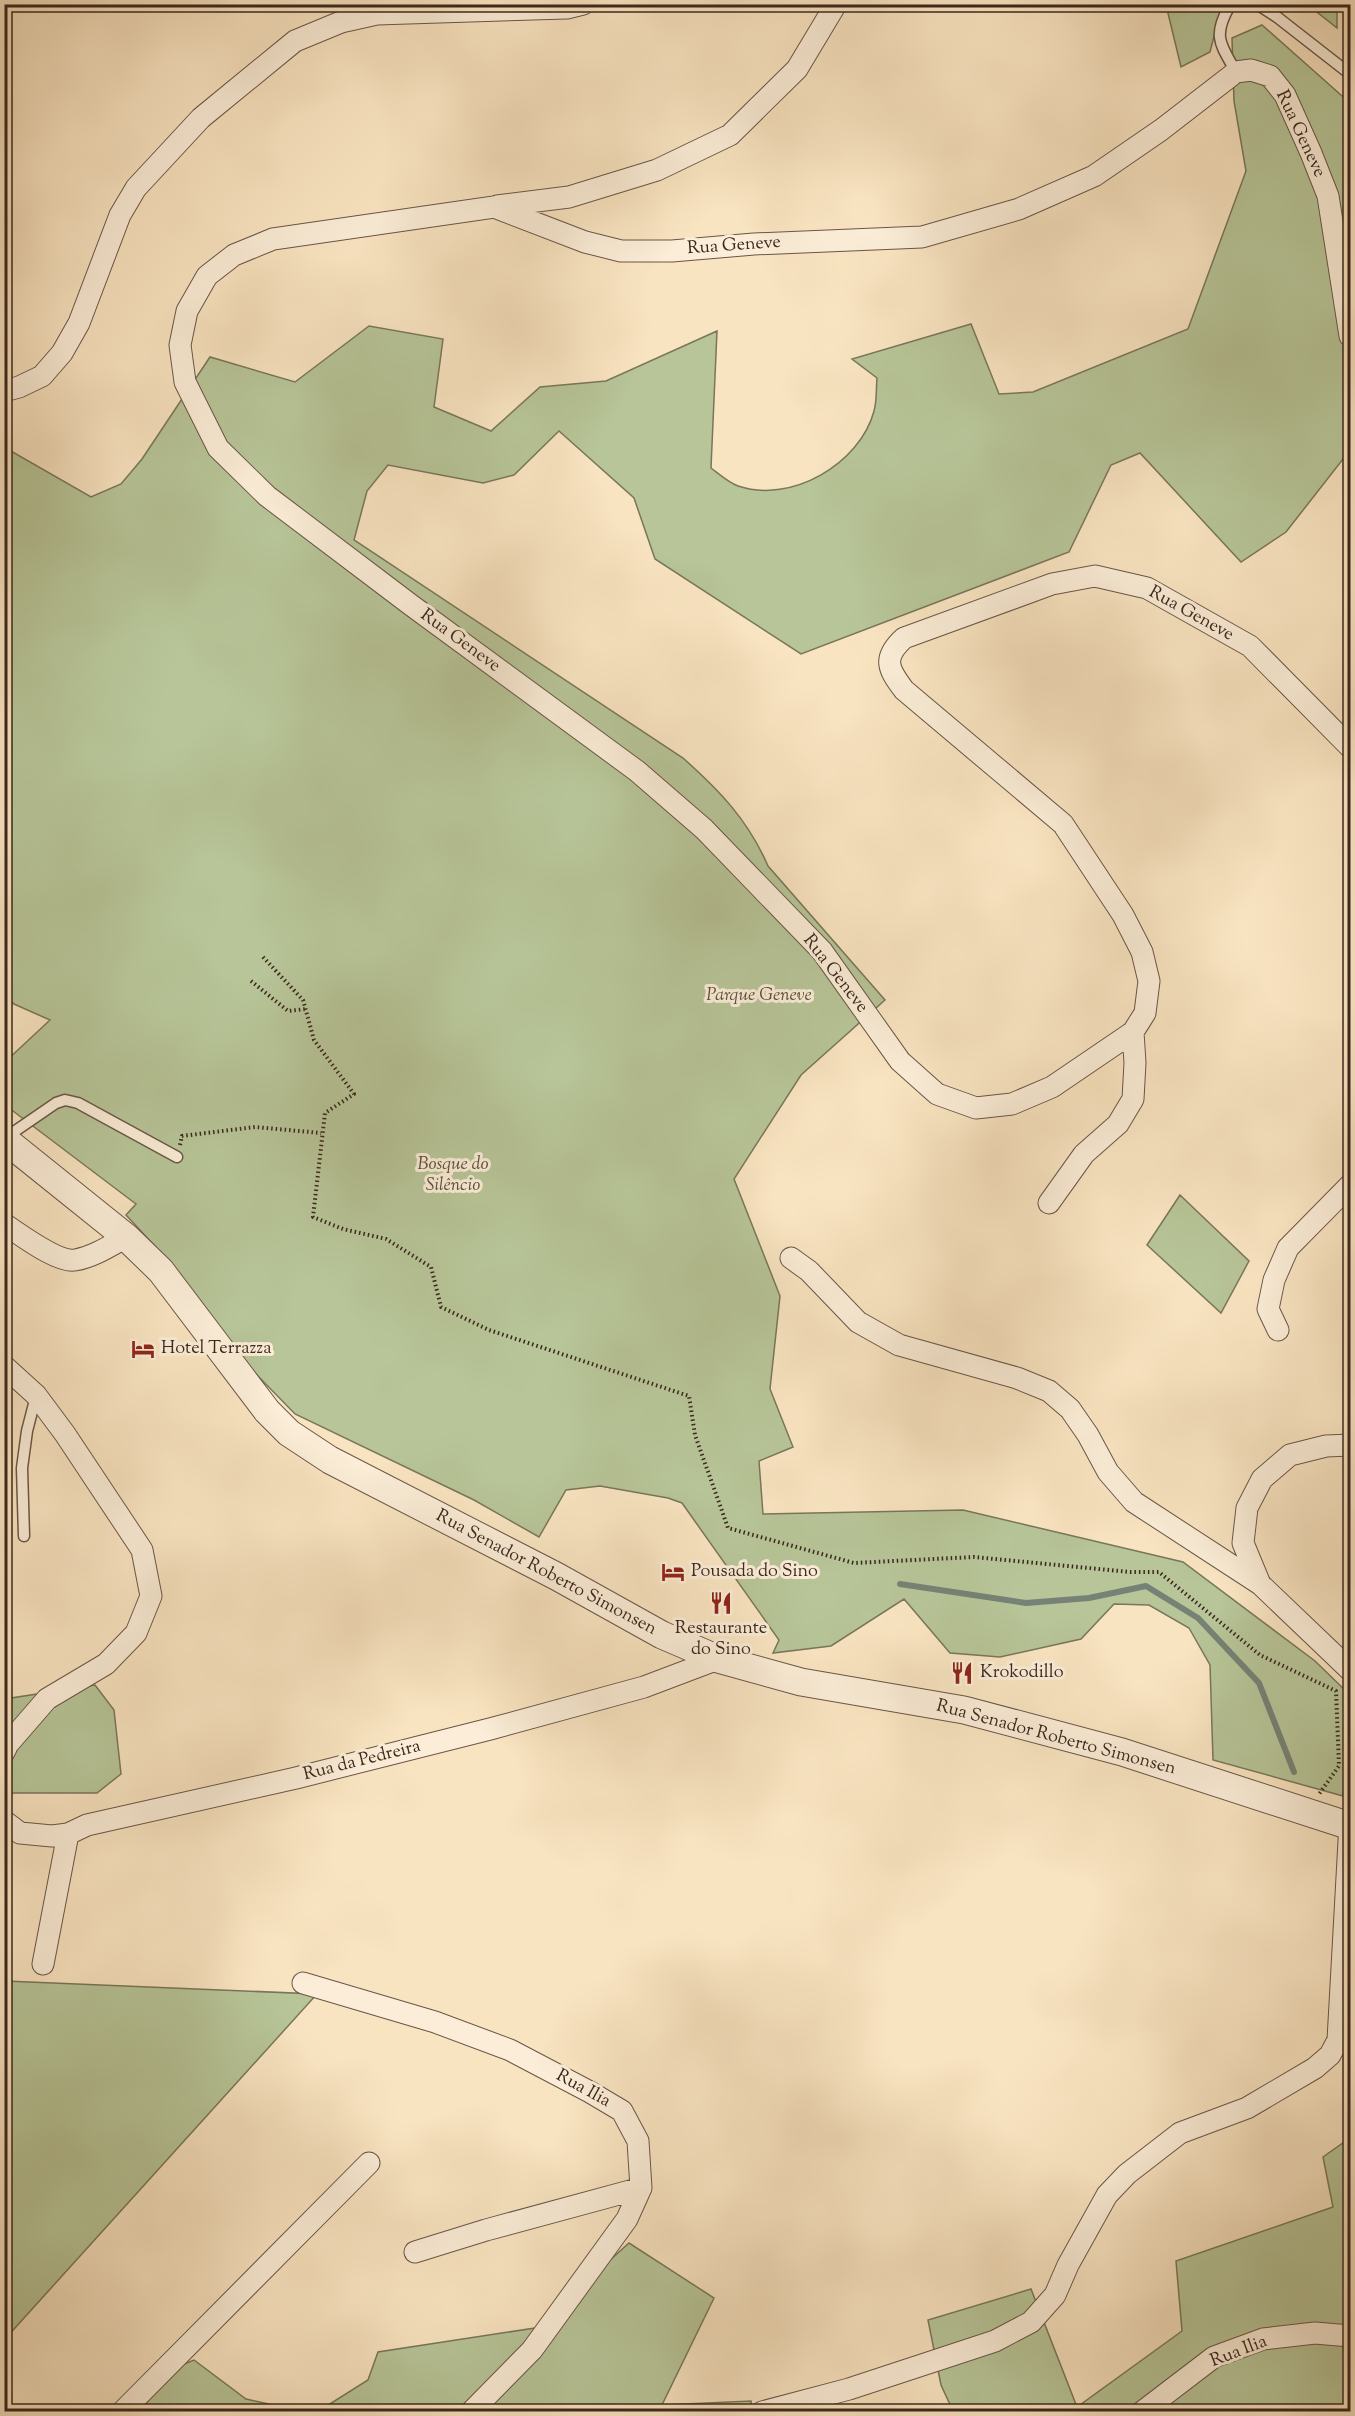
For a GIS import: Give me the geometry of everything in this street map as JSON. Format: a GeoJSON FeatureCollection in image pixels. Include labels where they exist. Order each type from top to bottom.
{"type":"FeatureCollection","features":[{"type":"Feature","properties":{"kind":"street"},"geometry":{"type":"LineString","coordinates":[[4,391],[42,376],[62,353],[79,323],[120,215],[136,188],[201,118],[295,41],[341,22],[377,14],[567,8],[583,4]]}},
{"type":"Feature","properties":{"kind":"street"},"geometry":{"type":"LineString","coordinates":[[494,207],[569,198],[657,170],[730,135],[797,69],[836,4]]}},
{"type":"Feature","properties":{"kind":"street","name":"Rua Geneve"},"geometry":{"type":"LineString","coordinates":[[1350,336],[1328,196],[1284,94],[1270,76],[1251,70],[1236,72],[1161,130],[1094,176],[1019,209],[921,237],[754,244],[672,251],[621,250],[585,242],[494,207],[273,239],[234,255],[207,276],[187,311],[180,345],[185,382],[218,448],[267,496],[637,771],[704,829],[822,951],[900,1061],[937,1094],[975,1108],[1012,1104],[1052,1087],[1133,1032],[1145,1013],[1149,981],[1142,952],[1118,906],[1063,824],[904,690],[892,674],[889,662],[894,647],[904,638],[1052,584],[1095,576],[1148,588],[1250,646],[1350,747]]}},
{"type":"Feature","properties":{"kind":"street"},"geometry":{"type":"LineString","coordinates":[[1049,1203],[1084,1154],[1118,1124],[1133,1099],[1135,1064],[1133,1032]]}},
{"type":"Feature","properties":{"kind":"street","name":"Rua Senador Roberto Simonsen"},"geometry":{"type":"LineString","coordinates":[[4,1138],[126,1238],[161,1271],[267,1411],[289,1433],[330,1460],[556,1576],[662,1635],[718,1659],[801,1682],[964,1710],[1122,1752],[1350,1825]]}},
{"type":"Feature","properties":{"kind":"street"},"geometry":{"type":"LineString","coordinates":[[1278,1330],[1268,1309],[1274,1280],[1288,1248],[1350,1185]]}},
{"type":"Feature","properties":{"kind":"street"},"geometry":{"type":"LineString","coordinates":[[4,1224],[49,1253],[72,1261],[126,1238]]}},
{"type":"Feature","properties":{"kind":"street"},"geometry":{"type":"LineString","coordinates":[[791,1258],[809,1271],[858,1322],[899,1345],[1017,1378],[1048,1391],[1070,1409],[1088,1435],[1108,1472],[1134,1502],[1260,1584],[1350,1670]]}},
{"type":"Feature","properties":{"kind":"street"},"geometry":{"type":"LineString","coordinates":[[4,1366],[36,1395],[65,1434],[142,1550],[151,1596],[136,1633],[106,1664],[47,1699],[8,1744],[4,1752]]}},
{"type":"Feature","properties":{"kind":"street"},"geometry":{"type":"LineString","coordinates":[[1260,1584],[1243,1543],[1247,1508],[1262,1479],[1290,1455],[1326,1446],[1350,1445]]}},
{"type":"Feature","properties":{"kind":"street","name":"Rua da Pedreira"},"geometry":{"type":"LineString","coordinates":[[4,1821],[20,1833],[52,1836],[68,1834],[87,1825],[296,1778],[644,1687],[718,1659]]}},
{"type":"Feature","properties":{"kind":"street"},"geometry":{"type":"LineString","coordinates":[[762,2412],[849,2389],[995,2341],[1031,2322],[1054,2295],[1107,2195],[1127,2174],[1180,2133],[1246,2108],[1315,2068],[1344,2043],[1350,1825]]}},
{"type":"Feature","properties":{"kind":"street"},"geometry":{"type":"LineString","coordinates":[[43,1964],[68,1834]]}},
{"type":"Feature","properties":{"kind":"street","name":"Rua Ilia"},"geometry":{"type":"LineString","coordinates":[[303,1983],[435,2022],[510,2050],[622,2111],[638,2141],[641,2188],[627,2219],[532,2350],[471,2412]]}},
{"type":"Feature","properties":{"kind":"street"},"geometry":{"type":"LineString","coordinates":[[122,2412],[369,2163]]}},
{"type":"Feature","properties":{"kind":"street"},"geometry":{"type":"LineString","coordinates":[[414,2252],[641,2188]]}},
{"type":"Feature","properties":{"kind":"street","name":"Rua Ilia"},"geometry":{"type":"LineString","coordinates":[[1142,2412],[1214,2357],[1263,2339],[1304,2334],[1350,2336]]}},
{"type":"Feature","properties":{"kind":"lane"},"geometry":{"type":"LineString","coordinates":[[1236,4],[1228,7],[1221,20],[1219,42],[1236,72]]}},
{"type":"Feature","properties":{"kind":"lane"},"geometry":{"type":"LineString","coordinates":[[1257,4],[1350,74]]}},
{"type":"Feature","properties":{"kind":"lane"},"geometry":{"type":"LineString","coordinates":[[4,1138],[56,1103],[65,1100],[78,1103],[177,1157]]}},
{"type":"Feature","properties":{"kind":"lane"},"geometry":{"type":"LineString","coordinates":[[24,1536],[22,1468],[27,1431],[36,1395]]}},
{"type":"Feature","properties":{"kind":"path"},"geometry":{"type":"LineString","coordinates":[[263,957],[303,1000],[314,1040],[354,1094],[325,1113],[321,1133],[314,1217],[343,1229],[386,1239],[431,1267],[441,1308],[489,1330],[689,1396],[695,1435],[728,1528],[854,1563],[974,1557],[1130,1572],[1159,1572],[1260,1655],[1336,1691],[1339,1766],[1306,1812]]}},
{"type":"Feature","properties":{"kind":"path"},"geometry":{"type":"LineString","coordinates":[[252,981],[288,1011],[306,1009]]}},
{"type":"Feature","properties":{"kind":"path"},"geometry":{"type":"LineString","coordinates":[[177,1157],[182,1137],[255,1127],[321,1133]]}},
{"type":"Feature","properties":{"kind":"green space"},"geometry":{"type":"Polygon","coordinates":[[[1166,5],[1222,5],[1210,52],[1181,67],[1166,5]]]}},
{"type":"Feature","properties":{"kind":"green space"},"geometry":{"type":"Polygon","coordinates":[[[1308,5],[1337,5],[1337,28],[1308,5]]]}},
{"type":"Feature","properties":{"kind":"green space"},"geometry":{"type":"Polygon","coordinates":[[[1262,25],[1350,103],[1350,456],[1343,459],[1286,532],[1241,562],[1140,453],[1111,465],[1069,552],[801,654],[655,559],[634,498],[559,431],[514,475],[483,483],[388,465],[367,491],[354,540],[683,758],[732,807],[751,834],[768,866],[885,1000],[801,1075],[734,1179],[780,1296],[770,1389],[793,1447],[759,1461],[763,1514],[963,1510],[1183,1562],[1315,1661],[1350,1695],[1350,1736],[1343,1796],[1213,1760],[1210,1665],[1189,1628],[1149,1605],[1114,1604],[1081,1639],[1000,1657],[950,1653],[904,1599],[831,1646],[773,1653],[779,1640],[682,1503],[668,1498],[600,1486],[566,1490],[539,1537],[474,1500],[295,1414],[256,1374],[166,1258],[126,1215],[136,1204],[5,1105],[5,1062],[50,1020],[14,1004],[5,995],[4,447],[91,497],[121,484],[142,459],[210,357],[295,382],[369,326],[443,339],[434,407],[491,431],[540,387],[606,381],[717,331],[711,468],[735,485],[758,490],[780,489],[801,484],[839,463],[854,448],[866,430],[874,411],[877,378],[852,359],[971,324],[999,394],[1033,392],[1188,329],[1246,171],[1234,101],[1232,38],[1262,25]]]}},
{"type":"Feature","properties":{"kind":"green space"},"geometry":{"type":"Polygon","coordinates":[[[1180,1195],[1249,1261],[1221,1313],[1147,1245],[1180,1195]]]}},
{"type":"Feature","properties":{"kind":"green space"},"geometry":{"type":"Polygon","coordinates":[[[95,1685],[114,1710],[121,1774],[97,1793],[5,1793],[5,1699],[95,1685]]]}},
{"type":"Feature","properties":{"kind":"green space"},"geometry":{"type":"Polygon","coordinates":[[[5,1981],[317,1994],[5,2339],[5,1981]]]}},
{"type":"Feature","properties":{"kind":"green space"},"geometry":{"type":"Polygon","coordinates":[[[1350,2138],[1350,2411],[953,2411],[941,2385],[928,2320],[1031,2289],[1077,2407],[1182,2331],[1176,2261],[1333,2207],[1323,2157],[1350,2138]]]}},
{"type":"Feature","properties":{"kind":"green space"},"geometry":{"type":"Polygon","coordinates":[[[629,2243],[714,2298],[662,2405],[751,2401],[752,2411],[317,2412],[368,2380],[378,2352],[535,2328],[629,2243]]]}},
{"type":"Feature","properties":{"kind":"green space"},"geometry":{"type":"Polygon","coordinates":[[[194,2360],[246,2399],[300,2411],[141,2412],[164,2372],[194,2360]]]}},
{"type":"Feature","properties":{"kind":"waterway"},"geometry":{"type":"LineString","coordinates":[[900,1584],[1026,1603],[1089,1598],[1146,1586],[1198,1618],[1259,1683],[1294,1772]]}},
{"type":"Feature","properties":{"kind":"place","name":"Hotel Terrazza"},"geometry":{"type":"Point","coordinates":[143,1349]}},
{"type":"Feature","properties":{"kind":"place","name":"Pousada do Sino"},"geometry":{"type":"Point","coordinates":[673,1572]}},
{"type":"Feature","properties":{"kind":"place","name":"Restaurante do Sino"},"geometry":{"type":"Point","coordinates":[721,1603]}},
{"type":"Feature","properties":{"kind":"place","name":"Krokodillo"},"geometry":{"type":"Point","coordinates":[962,1673]}},
{"type":"Feature","properties":{"kind":"park label","name":"Parque Geneve"},"geometry":{"type":"Point","coordinates":[759,996]}},
{"type":"Feature","properties":{"kind":"park label","name":"Bosque do Silêncio"},"geometry":{"type":"Point","coordinates":[453,1175]}}]}
